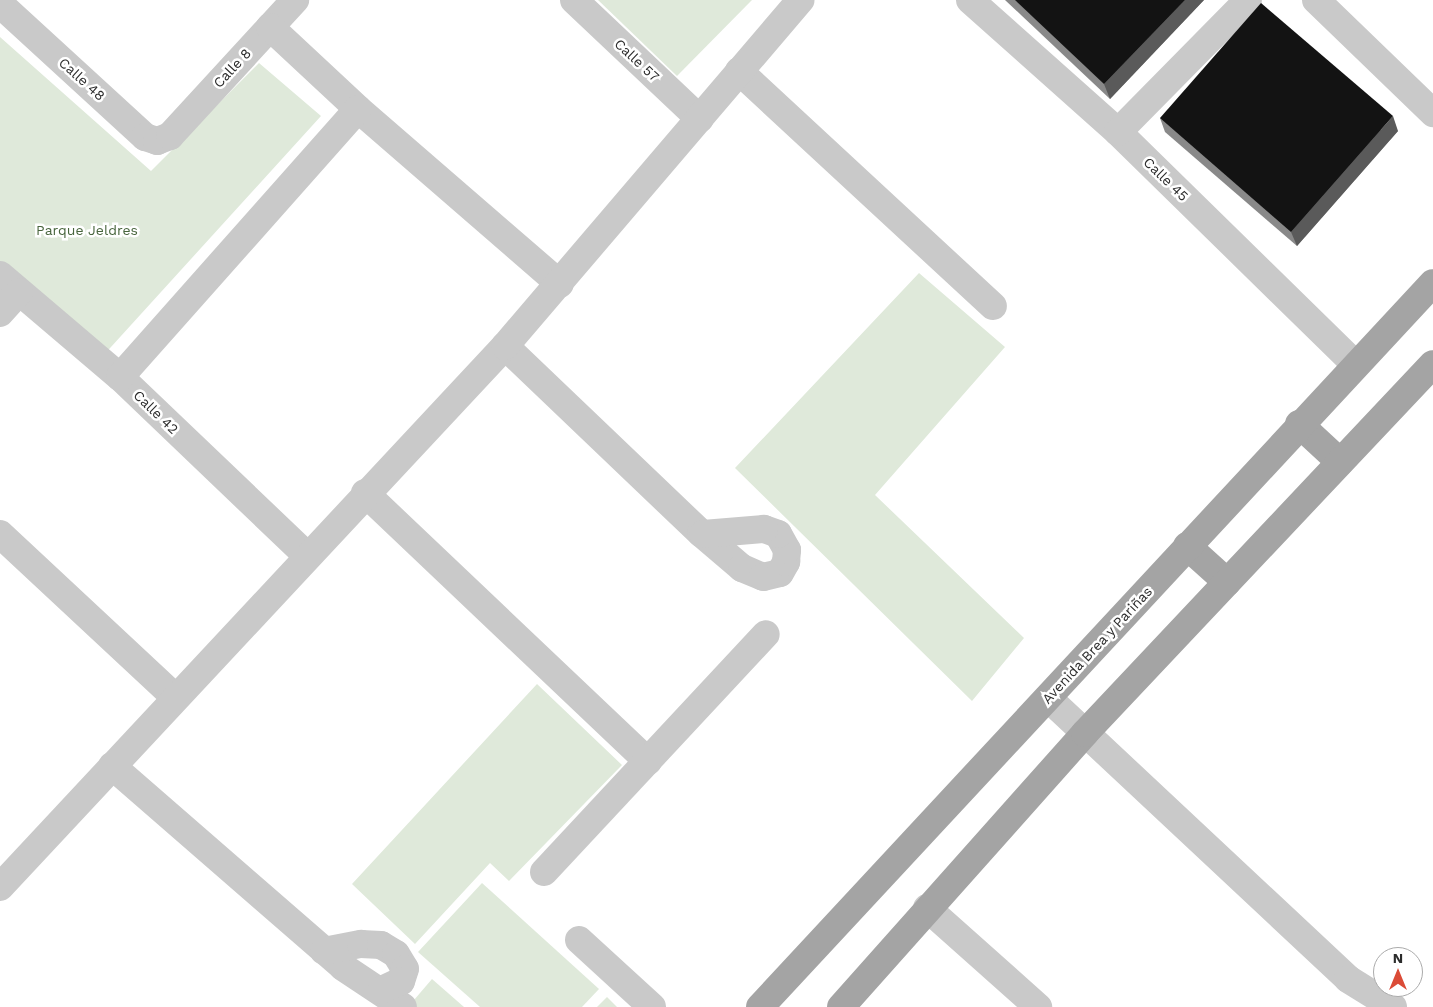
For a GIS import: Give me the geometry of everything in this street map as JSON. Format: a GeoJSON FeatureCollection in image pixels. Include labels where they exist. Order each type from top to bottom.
{"type":"FeatureCollection","features":[{"type":"Feature","properties":{"kind":"main road","name":"Avenida Brea y Pariñas"},"geometry":{"type":"LineString","coordinates":[[760,1007],[1048,698],[1299,424],[1433,283]]}},
{"type":"Feature","properties":{"kind":"main road"},"geometry":{"type":"LineString","coordinates":[[841,1007],[927,908],[1085,733],[1433,364]]}},
{"type":"Feature","properties":{"kind":"main road"},"geometry":{"type":"LineString","coordinates":[[1299,424],[1340,462]]}},
{"type":"Feature","properties":{"kind":"main road"},"geometry":{"type":"LineString","coordinates":[[1187,546],[1227,582]]}},
{"type":"Feature","properties":{"kind":"street","name":"Calle 8"},"geometry":{"type":"LineString","coordinates":[[170,136],[295,0]]}},
{"type":"Feature","properties":{"kind":"street","name":"Calle 57"},"geometry":{"type":"LineString","coordinates":[[574,0],[700,119]]}},
{"type":"Feature","properties":{"kind":"street"},"geometry":{"type":"LineString","coordinates":[[0,887],[365,493],[505,346],[801,0]]}},
{"type":"Feature","properties":{"kind":"street","name":"Calle 45"},"geometry":{"type":"LineString","coordinates":[[970,0],[1118,132],[1355,364]]}},
{"type":"Feature","properties":{"kind":"street"},"geometry":{"type":"LineString","coordinates":[[1118,132],[1248,0]]}},
{"type":"Feature","properties":{"kind":"street"},"geometry":{"type":"LineString","coordinates":[[1316,0],[1433,113]]}},
{"type":"Feature","properties":{"kind":"street","name":"Calle 48"},"geometry":{"type":"LineString","coordinates":[[1,2],[145,136],[157,141],[170,136]]}},
{"type":"Feature","properties":{"kind":"street"},"geometry":{"type":"LineString","coordinates":[[270,27],[358,109],[560,284]]}},
{"type":"Feature","properties":{"kind":"street"},"geometry":{"type":"LineString","coordinates":[[739,71],[992,306]]}},
{"type":"Feature","properties":{"kind":"street"},"geometry":{"type":"LineString","coordinates":[[120,377],[358,109]]}},
{"type":"Feature","properties":{"kind":"street"},"geometry":{"type":"LineString","coordinates":[[0,313],[9,283]]}},
{"type":"Feature","properties":{"kind":"street","name":"Calle 42"},"geometry":{"type":"LineString","coordinates":[[9,283],[120,377],[307,556]]}},
{"type":"Feature","properties":{"kind":"street"},"geometry":{"type":"LineString","coordinates":[[505,346],[703,534]]}},
{"type":"Feature","properties":{"kind":"street"},"geometry":{"type":"LineString","coordinates":[[365,493],[648,762]]}},
{"type":"Feature","properties":{"kind":"street"},"geometry":{"type":"LineString","coordinates":[[0,534],[175,697]]}},
{"type":"Feature","properties":{"kind":"street"},"geometry":{"type":"LineString","coordinates":[[544,872],[766,634]]}},
{"type":"Feature","properties":{"kind":"street"},"geometry":{"type":"LineString","coordinates":[[1048,698],[1348,979],[1393,1007]]}},
{"type":"Feature","properties":{"kind":"street"},"geometry":{"type":"LineString","coordinates":[[112,766],[343,967],[382,990],[403,1007]]}},
{"type":"Feature","properties":{"kind":"street"},"geometry":{"type":"LineString","coordinates":[[927,908],[1038,1007]]}},
{"type":"Feature","properties":{"kind":"street"},"geometry":{"type":"LineString","coordinates":[[579,940],[652,1007]]}},
{"type":"Feature","properties":{"kind":"street"},"geometry":{"type":"LineString","coordinates":[[324,951],[367,944],[381,945],[396,954],[405,969],[401,981],[382,990]]}},
{"type":"Feature","properties":{"kind":"green space"},"geometry":{"type":"Polygon","coordinates":[[[598,0],[752,0],[677,76],[598,0]]]}},
{"type":"Feature","properties":{"kind":"green space","name":"Parque Jeldres"},"geometry":{"type":"Polygon","coordinates":[[[0,37],[151,171],[259,63],[321,116],[101,358],[0,268],[0,37]]]}},
{"type":"Feature","properties":{"kind":"green space"},"geometry":{"type":"Polygon","coordinates":[[[919,273],[1005,347],[875,495],[1024,638],[972,701],[735,468],[919,273]]]}},
{"type":"Feature","properties":{"kind":"green space"},"geometry":{"type":"Polygon","coordinates":[[[537,684],[622,765],[509,881],[490,863],[415,944],[352,884],[537,684]]]}},
{"type":"Feature","properties":{"kind":"green space"},"geometry":{"type":"Polygon","coordinates":[[[482,883],[599,989],[582,1007],[480,1007],[418,952],[482,883]]]}},
{"type":"Feature","properties":{"kind":"green space"},"geometry":{"type":"Polygon","coordinates":[[[432,979],[464,1007],[408,1007],[432,979]]]}},
{"type":"Feature","properties":{"kind":"green space"},"geometry":{"type":"Polygon","coordinates":[[[607,997],[617,1007],[597,1007],[607,997]]]}},
{"type":"Feature","properties":{"kind":"building"},"geometry":{"type":"Polygon","coordinates":[[[1015,0],[1185,0],[1104,84],[1015,0]]]}},
{"type":"Feature","properties":{"kind":"building"},"geometry":{"type":"Polygon","coordinates":[[[1261,3],[1393,116],[1291,232],[1160,118],[1261,3]]]}}]}
